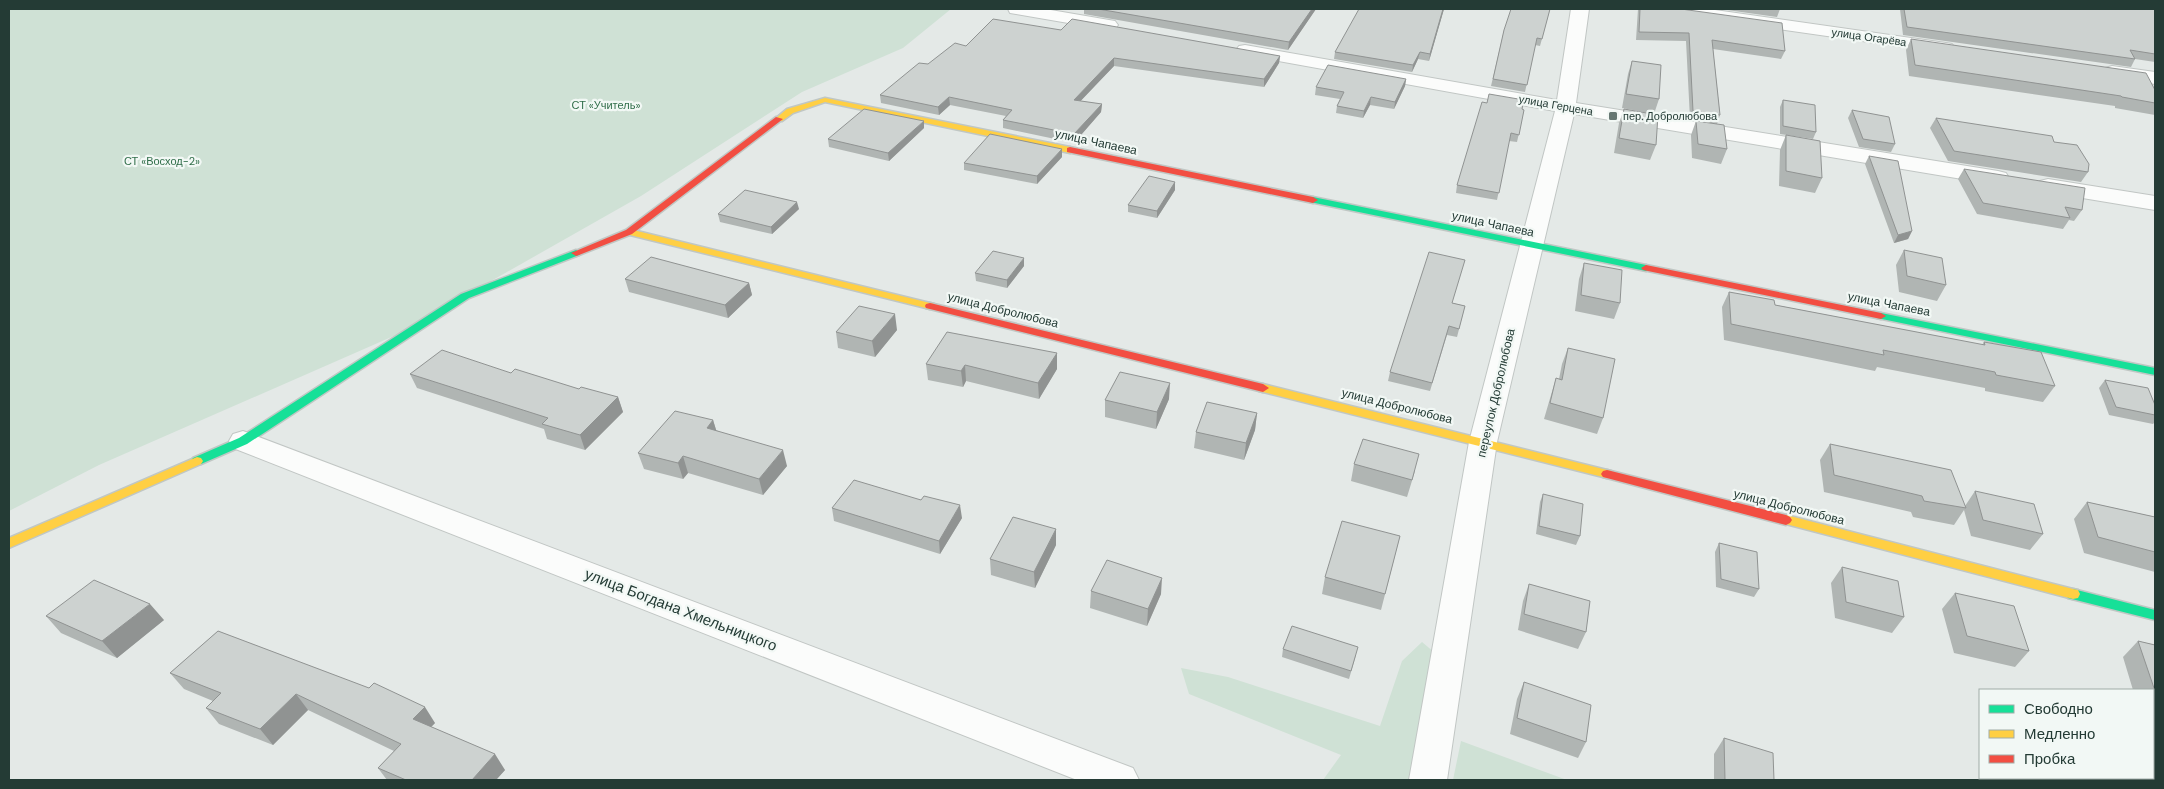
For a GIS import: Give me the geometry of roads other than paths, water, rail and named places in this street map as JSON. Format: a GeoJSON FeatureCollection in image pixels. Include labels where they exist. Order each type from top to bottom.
{"type":"FeatureCollection","features":[{"type":"Feature","properties":{"kind":"street","name":"переулок Добролюбова"},"geometry":{"type":"LineString","coordinates":[[1428,780],[1483,442],[1530,246],[1566,107],[1580,9]]}},
{"type":"Feature","properties":{"kind":"street","name":"улица Огарёва"},"geometry":{"type":"LineString","coordinates":[[1673,9],[1965,51]]}},
{"type":"Feature","properties":{"kind":"street"},"geometry":{"type":"LineString","coordinates":[[1028,10],[1129,29]]}},
{"type":"Feature","properties":{"kind":"street","name":"улица Герцена"},"geometry":{"type":"LineString","coordinates":[[1226,46],[1566,107],[2155,204]]}},
{"type":"Feature","properties":{"kind":"street"},"geometry":{"type":"LineString","coordinates":[[2091,69],[2155,78]]}},
{"type":"Feature","properties":{"kind":"street","name":"улица Чапаева"},"geometry":{"type":"LineString","coordinates":[[629,232],[790,111],[825,100],[1530,246],[2155,372]]}},
{"type":"Feature","properties":{"kind":"street"},"geometry":{"type":"LineString","coordinates":[[9,543],[243,441],[465,296],[629,232]]}},
{"type":"Feature","properties":{"kind":"street","name":"улица Добролюбова"},"geometry":{"type":"LineString","coordinates":[[629,232],[1483,442],[2155,615]]}},
{"type":"Feature","properties":{"kind":"street","name":"улица Богдана Хмельницкого"},"geometry":{"type":"LineString","coordinates":[[243,441],[1120,780]]}},
{"type":"Feature","properties":{"kind":"place","name":"пер. Добролюбова"},"geometry":{"type":"Point","coordinates":[1613,116]}},
{"type":"Feature","properties":{"kind":"park label","name":"СТ «Учитель»"},"geometry":{"type":"Point","coordinates":[606,105]}},
{"type":"Feature","properties":{"kind":"park label","name":"СТ «Восход-2»"},"geometry":{"type":"Point","coordinates":[162,161]}}]}
